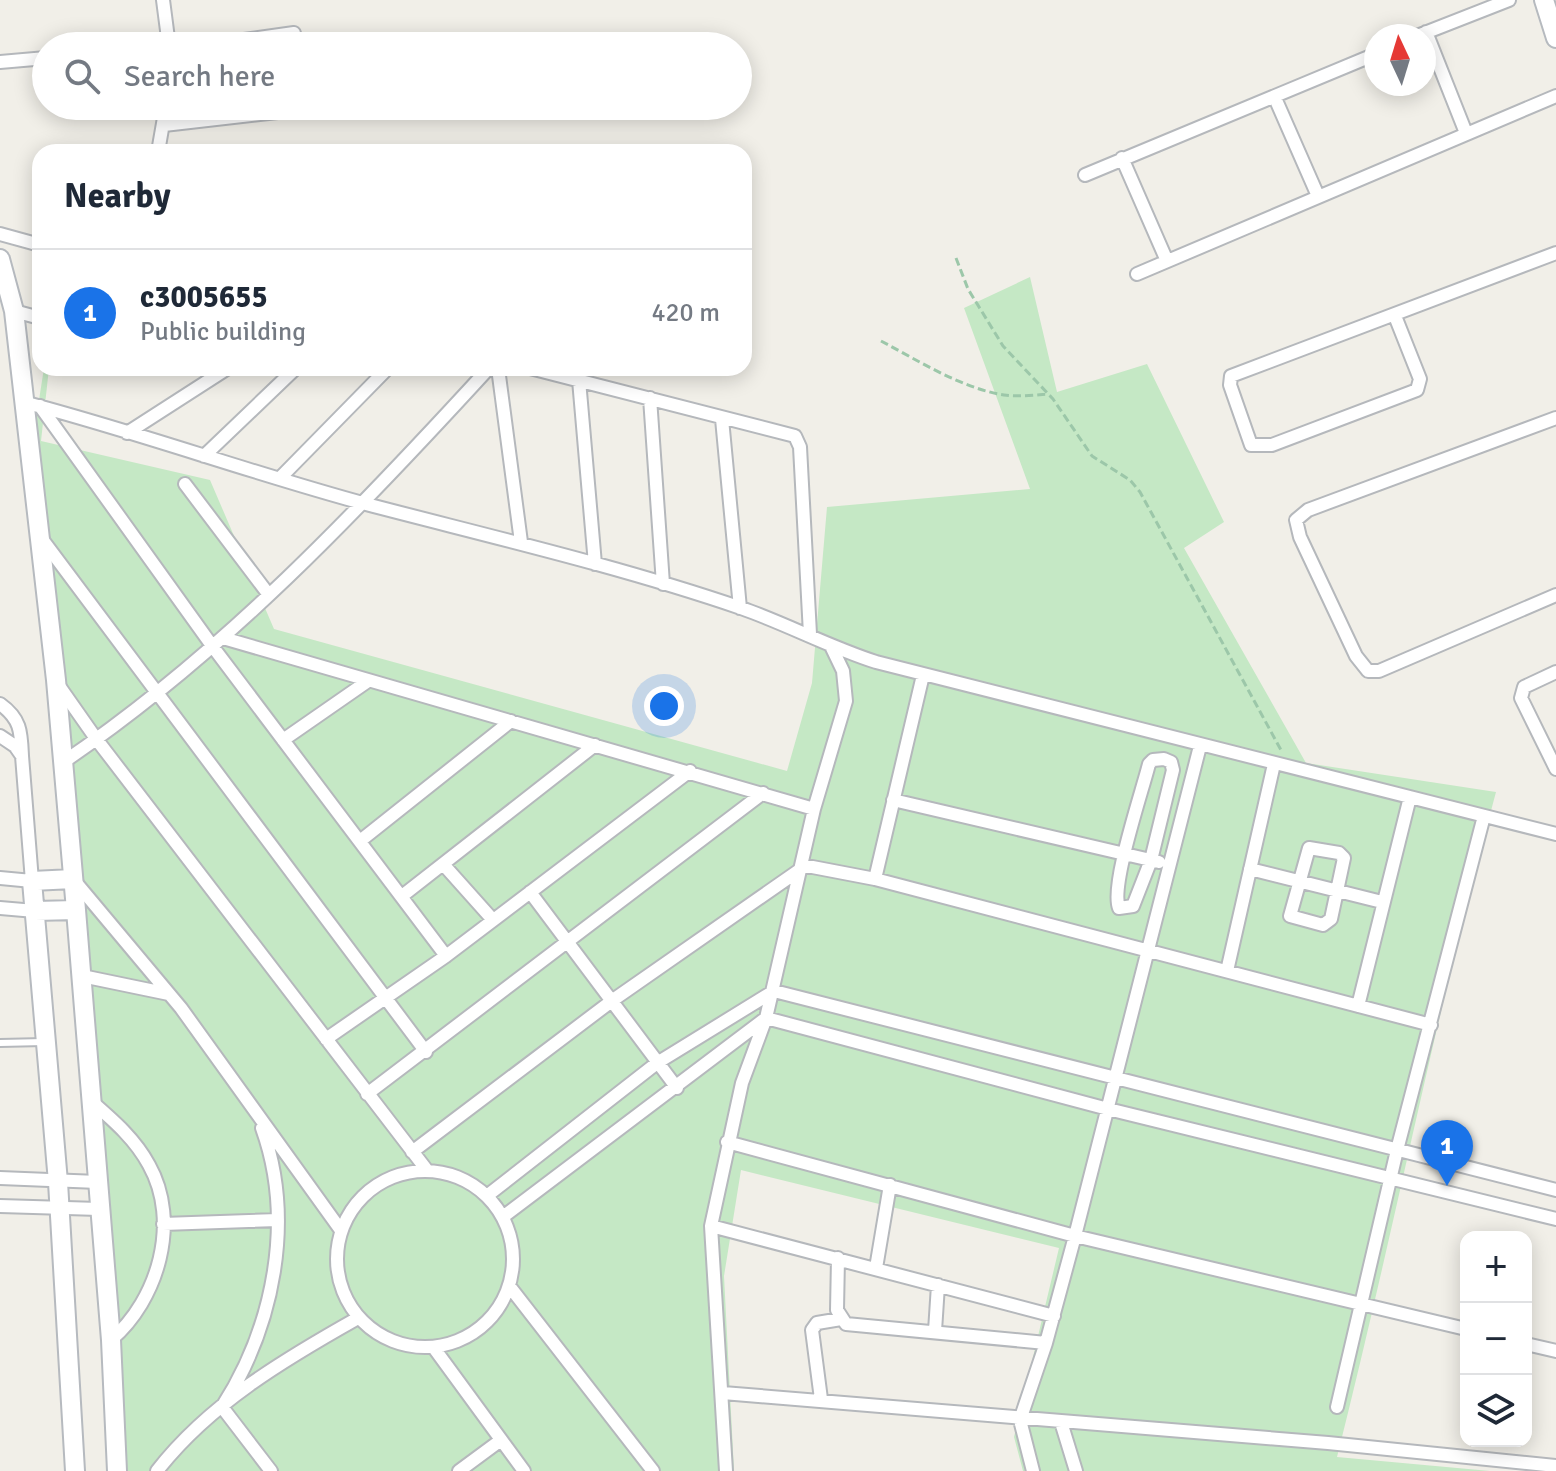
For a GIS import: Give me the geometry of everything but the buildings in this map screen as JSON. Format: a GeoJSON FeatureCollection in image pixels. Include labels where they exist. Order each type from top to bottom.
{"type":"FeatureCollection","features":[{"type":"Feature","properties":{"kind":"street"},"geometry":{"type":"LineString","coordinates":[[163,0],[167,32]]}},
{"type":"Feature","properties":{"kind":"street"},"geometry":{"type":"LineString","coordinates":[[1436,29],[1509,0]]}},
{"type":"Feature","properties":{"kind":"street"},"geometry":{"type":"LineString","coordinates":[[1544,0],[1556,38]]}},
{"type":"Feature","properties":{"kind":"street"},"geometry":{"type":"LineString","coordinates":[[0,62],[32,59]]}},
{"type":"Feature","properties":{"kind":"street"},"geometry":{"type":"LineString","coordinates":[[1085,175],[1364,59]]}},
{"type":"Feature","properties":{"kind":"street"},"geometry":{"type":"LineString","coordinates":[[1436,66],[1466,133]]}},
{"type":"Feature","properties":{"kind":"street"},"geometry":{"type":"LineString","coordinates":[[1137,274],[1556,96]]}},
{"type":"Feature","properties":{"kind":"street"},"geometry":{"type":"LineString","coordinates":[[1275,98],[1318,196]]}},
{"type":"Feature","properties":{"kind":"street"},"geometry":{"type":"LineString","coordinates":[[160,144],[165,120]]}},
{"type":"Feature","properties":{"kind":"street"},"geometry":{"type":"LineString","coordinates":[[164,125],[208,120]]}},
{"type":"Feature","properties":{"kind":"street"},"geometry":{"type":"LineString","coordinates":[[1122,158],[1167,261]]}},
{"type":"Feature","properties":{"kind":"street"},"geometry":{"type":"LineString","coordinates":[[0,234],[32,243]]}},
{"type":"Feature","properties":{"kind":"street"},"geometry":{"type":"LineString","coordinates":[[1395,316],[1420,379],[1417,390],[1402,399],[1272,445],[1256,447],[1249,442],[1230,385],[1231,376],[1556,253]]}},
{"type":"Feature","properties":{"kind":"street"},"geometry":{"type":"LineString","coordinates":[[0,259],[14,311],[31,404],[40,537],[82,976],[111,1340],[117,1471]]}},
{"type":"Feature","properties":{"kind":"street"},"geometry":{"type":"LineString","coordinates":[[14,311],[32,316]]}},
{"type":"Feature","properties":{"kind":"street"},"geometry":{"type":"LineString","coordinates":[[127,433],[216,376]]}},
{"type":"Feature","properties":{"kind":"street"},"geometry":{"type":"LineString","coordinates":[[204,456],[288,376]]}},
{"type":"Feature","properties":{"kind":"street"},"geometry":{"type":"LineString","coordinates":[[280,478],[380,376]]}},
{"type":"Feature","properties":{"kind":"street"},"geometry":{"type":"LineString","coordinates":[[62,763],[97,740],[218,643],[365,503],[482,376]]}},
{"type":"Feature","properties":{"kind":"street"},"geometry":{"type":"LineString","coordinates":[[499,376],[521,542]]}},
{"type":"Feature","properties":{"kind":"street"},"geometry":{"type":"LineString","coordinates":[[563,376],[798,438],[810,634]]}},
{"type":"Feature","properties":{"kind":"street"},"geometry":{"type":"LineString","coordinates":[[579,380],[595,564]]}},
{"type":"Feature","properties":{"kind":"street"},"geometry":{"type":"LineString","coordinates":[[650,398],[663,584]]}},
{"type":"Feature","properties":{"kind":"street"},"geometry":{"type":"LineString","coordinates":[[31,404],[365,503],[521,542],[663,584],[740,608],[810,634],[831,646],[923,675],[1556,834]]}},
{"type":"Feature","properties":{"kind":"street"},"geometry":{"type":"LineString","coordinates":[[31,404],[218,643],[283,740],[446,956]]}},
{"type":"Feature","properties":{"kind":"street"},"geometry":{"type":"LineString","coordinates":[[1556,418],[1308,510],[1296,520],[1300,537],[1361,666],[1368,671],[1379,671],[1556,595]]}},
{"type":"Feature","properties":{"kind":"street"},"geometry":{"type":"LineString","coordinates":[[722,419],[740,608]]}},
{"type":"Feature","properties":{"kind":"street"},"geometry":{"type":"LineString","coordinates":[[185,484],[269,595]]}},
{"type":"Feature","properties":{"kind":"street"},"geometry":{"type":"LineString","coordinates":[[40,537],[426,1052]]}},
{"type":"Feature","properties":{"kind":"street"},"geometry":{"type":"LineString","coordinates":[[218,643],[368,681],[814,809]]}},
{"type":"Feature","properties":{"kind":"street"},"geometry":{"type":"LineString","coordinates":[[726,1471],[711,1226],[742,1083],[774,991],[814,809],[846,701],[843,671],[831,646]]}},
{"type":"Feature","properties":{"kind":"street"},"geometry":{"type":"LineString","coordinates":[[1556,672],[1524,687],[1521,698],[1556,769]]}},
{"type":"Feature","properties":{"kind":"street"},"geometry":{"type":"LineString","coordinates":[[875,879],[923,675]]}},
{"type":"Feature","properties":{"kind":"street"},"geometry":{"type":"LineString","coordinates":[[56,680],[97,740],[426,1169]]}},
{"type":"Feature","properties":{"kind":"street"},"geometry":{"type":"LineString","coordinates":[[283,740],[368,681]]}},
{"type":"Feature","properties":{"kind":"street"},"geometry":{"type":"LineString","coordinates":[[0,704],[21,725],[58,1182],[75,1471]]}},
{"type":"Feature","properties":{"kind":"street"},"geometry":{"type":"LineString","coordinates":[[360,841],[511,721]]}},
{"type":"Feature","properties":{"kind":"street"},"geometry":{"type":"LineString","coordinates":[[0,736],[15,746],[22,756]]}},
{"type":"Feature","properties":{"kind":"street"},"geometry":{"type":"LineString","coordinates":[[402,896],[595,745]]}},
{"type":"Feature","properties":{"kind":"street"},"geometry":{"type":"LineString","coordinates":[[1033,1471],[1020,1420],[1054,1316],[1200,746]]}},
{"type":"Feature","properties":{"kind":"street"},"geometry":{"type":"LineString","coordinates":[[1164,759],[1171,762],[1173,770],[1151,860],[1133,906],[1119,908],[1117,898],[1125,854],[1149,764],[1153,760],[1164,759]]}},
{"type":"Feature","properties":{"kind":"street"},"geometry":{"type":"LineString","coordinates":[[1227,971],[1274,764]]}},
{"type":"Feature","properties":{"kind":"street"},"geometry":{"type":"LineString","coordinates":[[326,1039],[446,956],[690,771]]}},
{"type":"Feature","properties":{"kind":"street"},"geometry":{"type":"LineString","coordinates":[[367,1094],[569,944],[763,793]]}},
{"type":"Feature","properties":{"kind":"street"},"geometry":{"type":"LineString","coordinates":[[1358,1006],[1410,797]]}},
{"type":"Feature","properties":{"kind":"street"},"geometry":{"type":"LineString","coordinates":[[893,800],[1169,865]]}},
{"type":"Feature","properties":{"kind":"street"},"geometry":{"type":"LineString","coordinates":[[1337,1407],[1397,1150],[1484,816]]}},
{"type":"Feature","properties":{"kind":"street"},"geometry":{"type":"LineString","coordinates":[[1308,849],[1339,853],[1345,861],[1338,891],[1331,919],[1326,924],[1295,920],[1289,913],[1308,849]]}},
{"type":"Feature","properties":{"kind":"street"},"geometry":{"type":"LineString","coordinates":[[443,864],[493,920]]}},
{"type":"Feature","properties":{"kind":"street"},"geometry":{"type":"LineString","coordinates":[[412,1152],[613,1000],[801,867],[875,879],[1431,1025]]}},
{"type":"Feature","properties":{"kind":"street"},"geometry":{"type":"LineString","coordinates":[[1250,869],[1382,902]]}},
{"type":"Feature","properties":{"kind":"street"},"geometry":{"type":"LineString","coordinates":[[0,878],[32,881],[73,879]]}},
{"type":"Feature","properties":{"kind":"street"},"geometry":{"type":"LineString","coordinates":[[73,879],[170,994],[340,1229]]}},
{"type":"Feature","properties":{"kind":"street"},"geometry":{"type":"LineString","coordinates":[[530,892],[677,1088]]}},
{"type":"Feature","properties":{"kind":"street"},"geometry":{"type":"LineString","coordinates":[[0,908],[76,910]]}},
{"type":"Feature","properties":{"kind":"street"},"geometry":{"type":"LineString","coordinates":[[82,976],[170,994]]}},
{"type":"Feature","properties":{"kind":"street"},"geometry":{"type":"LineString","coordinates":[[488,1195],[657,1063],[774,991],[1556,1190]]}},
{"type":"Feature","properties":{"kind":"street"},"geometry":{"type":"LineString","coordinates":[[504,1216],[766,1018]]}},
{"type":"Feature","properties":{"kind":"street"},"geometry":{"type":"LineString","coordinates":[[766,1018],[1108,1109],[1556,1219]]}},
{"type":"Feature","properties":{"kind":"street"},"geometry":{"type":"LineString","coordinates":[[91,1101],[126,1132],[151,1168],[163,1224],[158,1269],[147,1295],[124,1329],[111,1340]]}},
{"type":"Feature","properties":{"kind":"street"},"geometry":{"type":"LineString","coordinates":[[222,1407],[238,1382],[268,1304],[278,1220],[268,1147],[257,1114]]}},
{"type":"Feature","properties":{"kind":"street"},"geometry":{"type":"LineString","coordinates":[[727,1142],[1075,1236],[1460,1328]]}},
{"type":"Feature","properties":{"kind":"street"},"geometry":{"type":"LineString","coordinates":[[426,1169],[459,1176],[488,1195],[504,1216],[515,1251],[510,1287],[494,1317],[467,1338],[434,1348],[392,1342],[358,1318],[341,1291],[335,1260],[340,1229],[360,1198],[390,1177],[426,1169]]}},
{"type":"Feature","properties":{"kind":"street"},"geometry":{"type":"LineString","coordinates":[[0,1178],[98,1182]]}},
{"type":"Feature","properties":{"kind":"street"},"geometry":{"type":"LineString","coordinates":[[876,1268],[890,1185]]}},
{"type":"Feature","properties":{"kind":"street"},"geometry":{"type":"LineString","coordinates":[[0,1206],[99,1209]]}},
{"type":"Feature","properties":{"kind":"street"},"geometry":{"type":"LineString","coordinates":[[163,1224],[278,1220]]}},
{"type":"Feature","properties":{"kind":"street"},"geometry":{"type":"LineString","coordinates":[[711,1226],[1054,1316]]}},
{"type":"Feature","properties":{"kind":"street"},"geometry":{"type":"LineString","coordinates":[[838,1258],[837,1310],[841,1319],[851,1325],[1046,1343]]}},
{"type":"Feature","properties":{"kind":"street"},"geometry":{"type":"LineString","coordinates":[[935,1331],[938,1285]]}},
{"type":"Feature","properties":{"kind":"street"},"geometry":{"type":"LineString","coordinates":[[510,1287],[653,1471]]}},
{"type":"Feature","properties":{"kind":"street"},"geometry":{"type":"LineString","coordinates":[[157,1471],[177,1447],[222,1407],[307,1345],[358,1318]]}},
{"type":"Feature","properties":{"kind":"street"},"geometry":{"type":"LineString","coordinates":[[821,1399],[812,1330],[817,1323],[841,1319]]}},
{"type":"Feature","properties":{"kind":"street"},"geometry":{"type":"LineString","coordinates":[[1532,1345],[1556,1351]]}},
{"type":"Feature","properties":{"kind":"street"},"geometry":{"type":"LineString","coordinates":[[434,1348],[524,1471]]}},
{"type":"Feature","properties":{"kind":"street"},"geometry":{"type":"LineString","coordinates":[[723,1393],[821,1399],[1020,1420],[1328,1443],[1556,1466]]}},
{"type":"Feature","properties":{"kind":"street"},"geometry":{"type":"LineString","coordinates":[[222,1407],[271,1471]]}},
{"type":"Feature","properties":{"kind":"street"},"geometry":{"type":"LineString","coordinates":[[1061,1422],[1076,1471]]}},
{"type":"Feature","properties":{"kind":"street"},"geometry":{"type":"LineString","coordinates":[[459,1471],[501,1440]]}},
{"type":"Feature","properties":{"kind":"lane"},"geometry":{"type":"LineString","coordinates":[[0,1043],[45,1042]]}},
{"type":"Feature","properties":{"kind":"path"},"geometry":{"type":"LineString","coordinates":[[956,258],[977,306],[1003,346],[1049,394],[1092,456],[1130,480],[1146,501],[1290,767]]}},
{"type":"Feature","properties":{"kind":"path"},"geometry":{"type":"LineString","coordinates":[[881,341],[941,372],[992,392],[1015,396],[1049,394]]}},
{"type":"Feature","properties":{"kind":"green space"},"geometry":{"type":"Polygon","coordinates":[[[1030,277],[1057,392],[1147,364],[1224,522],[1184,548],[1306,763],[1496,792],[1337,1457],[1490,1471],[1023,1471],[1014,1437],[1059,1248],[741,1170],[724,1276],[734,1471],[119,1471],[29,464],[43,376],[48,376],[41,441],[210,480],[274,629],[787,771],[812,683],[827,507],[1030,489],[964,308],[1030,277]]]}},
{"type":"Feature","properties":{"kind":"place","name":"c3005655"},"geometry":{"type":"Point","coordinates":[1447,1186]}}]}
